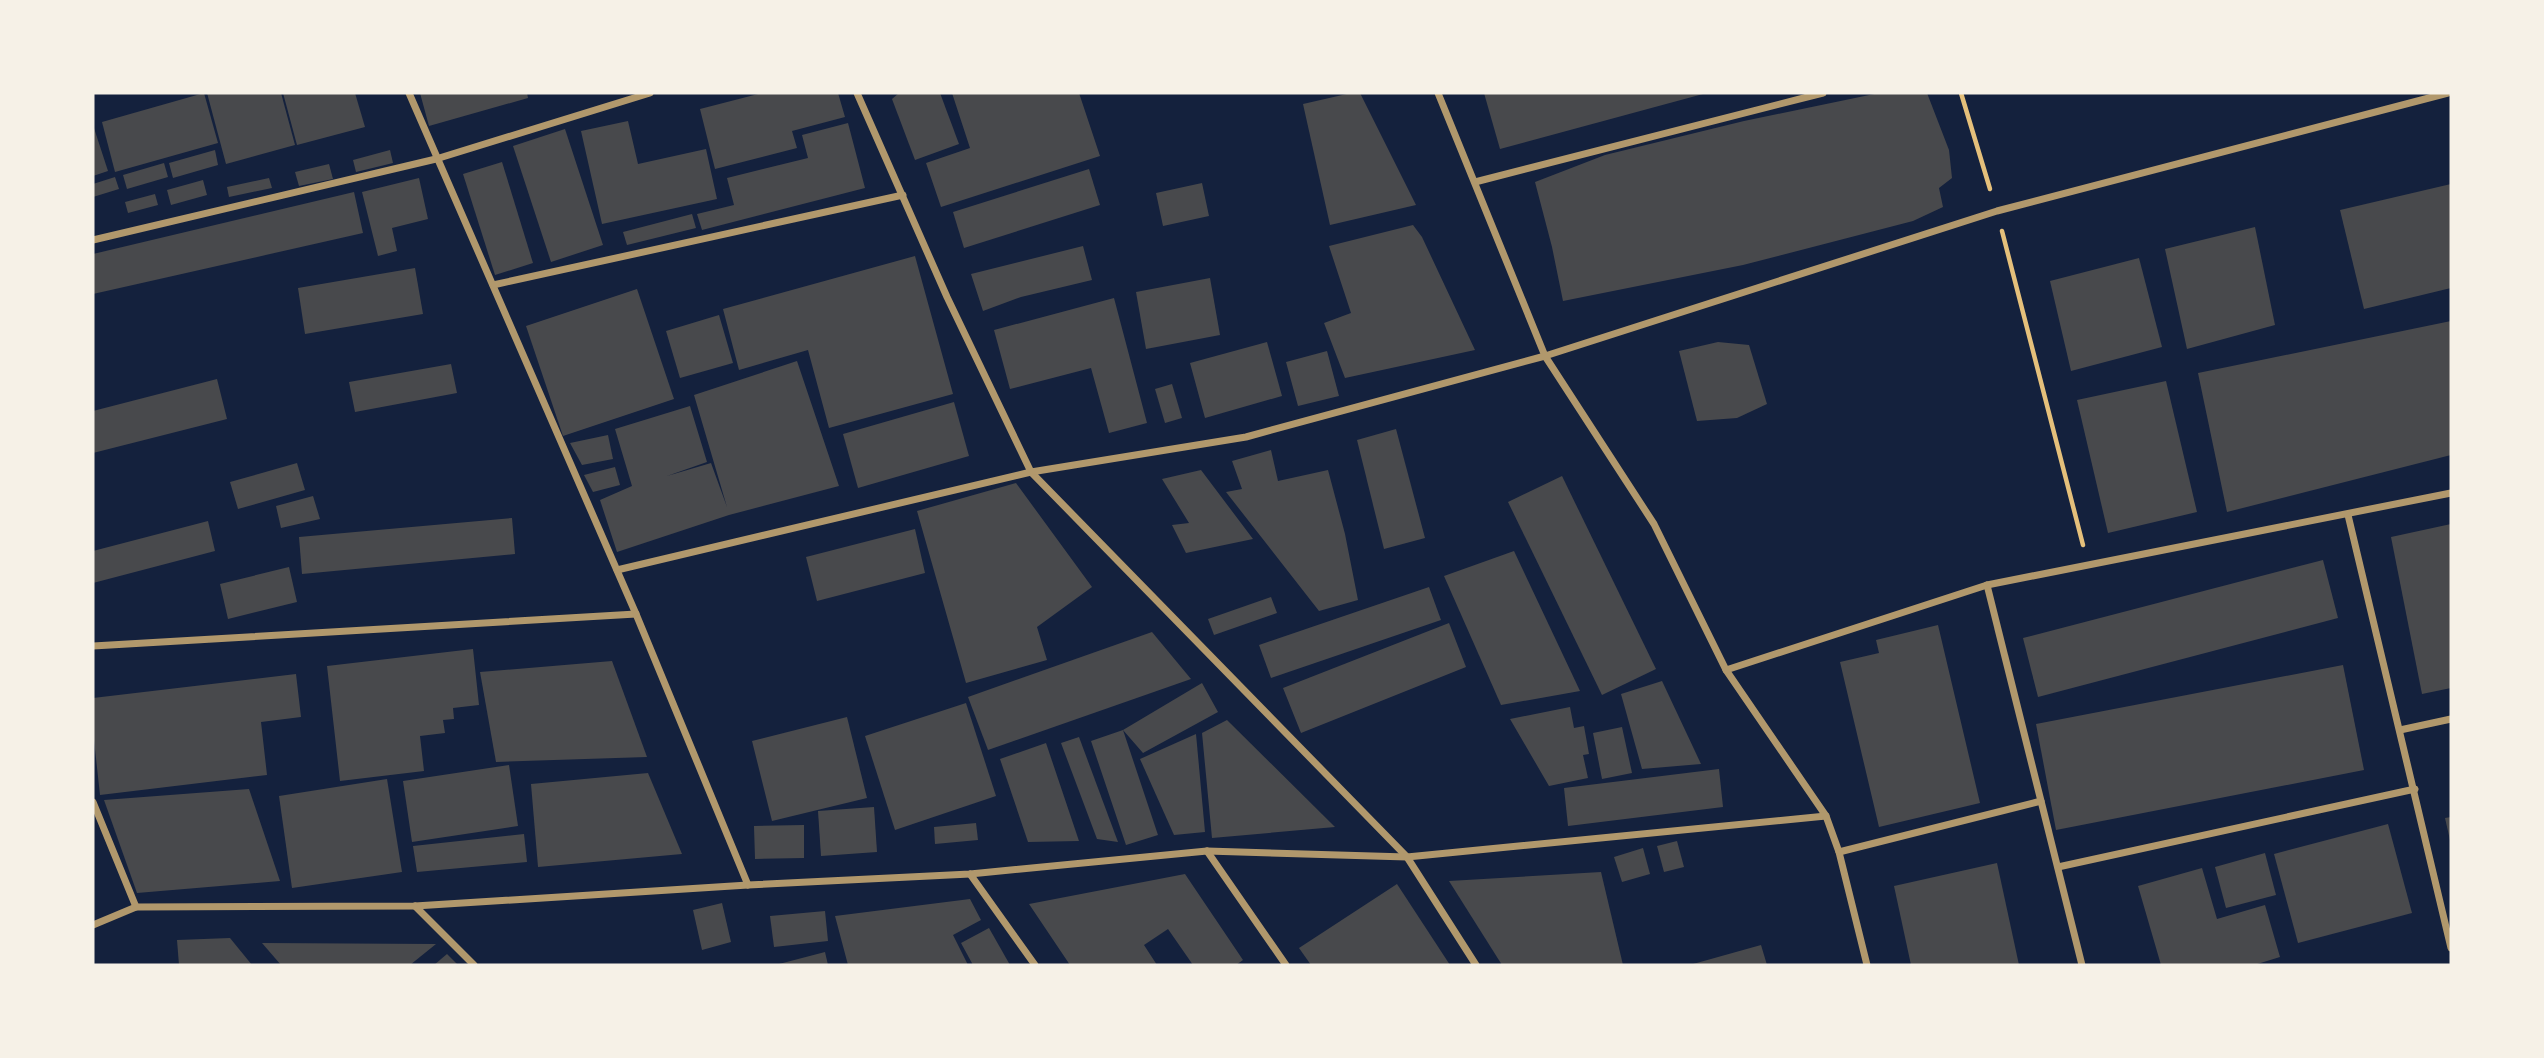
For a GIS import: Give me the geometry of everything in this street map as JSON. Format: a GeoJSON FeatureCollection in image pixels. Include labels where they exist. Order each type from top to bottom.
{"type":"FeatureCollection","features":[{"type":"Feature","properties":{"kind":"street"},"geometry":{"type":"LineString","coordinates":[[409,93],[617,569],[748,885]]}},
{"type":"Feature","properties":{"kind":"street"},"geometry":{"type":"LineString","coordinates":[[93,240],[436,159],[650,93]]}},
{"type":"Feature","properties":{"kind":"street"},"geometry":{"type":"LineString","coordinates":[[857,93],[947,297],[1031,472],[1407,858],[1476,965]]}},
{"type":"Feature","properties":{"kind":"street"},"geometry":{"type":"LineString","coordinates":[[1438,93],[1545,356],[1654,524],[1726,670],[1826,816],[1839,852],[1867,965]]}},
{"type":"Feature","properties":{"kind":"street"},"geometry":{"type":"LineString","coordinates":[[1475,182],[1823,93]]}},
{"type":"Feature","properties":{"kind":"street"},"geometry":{"type":"LineString","coordinates":[[617,569],[1031,472],[1246,437],[1545,356],[1997,211],[2448,93]]}},
{"type":"Feature","properties":{"kind":"street"},"geometry":{"type":"LineString","coordinates":[[494,285],[903,195]]}},
{"type":"Feature","properties":{"kind":"street"},"geometry":{"type":"LineString","coordinates":[[1726,670],[1987,585],[2451,493]]}},
{"type":"Feature","properties":{"kind":"street"},"geometry":{"type":"LineString","coordinates":[[2348,515],[2451,948]]}},
{"type":"Feature","properties":{"kind":"street"},"geometry":{"type":"LineString","coordinates":[[1987,585],[2082,965]]}},
{"type":"Feature","properties":{"kind":"street"},"geometry":{"type":"LineString","coordinates":[[93,646],[337,629],[636,614]]}},
{"type":"Feature","properties":{"kind":"street"},"geometry":{"type":"LineString","coordinates":[[2400,730],[2451,719]]}},
{"type":"Feature","properties":{"kind":"street"},"geometry":{"type":"LineString","coordinates":[[2057,867],[2415,789]]}},
{"type":"Feature","properties":{"kind":"street"},"geometry":{"type":"LineString","coordinates":[[1839,852],[2041,801]]}},
{"type":"Feature","properties":{"kind":"street"},"geometry":{"type":"LineString","coordinates":[[93,803],[136,907]]}},
{"type":"Feature","properties":{"kind":"street"},"geometry":{"type":"LineString","coordinates":[[93,925],[136,907],[415,906],[970,874],[1207,851],[1407,858],[1826,816]]}},
{"type":"Feature","properties":{"kind":"street"},"geometry":{"type":"LineString","coordinates":[[1207,851],[1286,965]]}},
{"type":"Feature","properties":{"kind":"street"},"geometry":{"type":"LineString","coordinates":[[970,874],[1035,965]]}},
{"type":"Feature","properties":{"kind":"street"},"geometry":{"type":"LineString","coordinates":[[415,906],[474,965]]}},
{"type":"Feature","properties":{"kind":"path"},"geometry":{"type":"LineString","coordinates":[[1961,93],[1997,211],[2088,566]]}},
{"type":"Feature","properties":{"kind":"building"},"geometry":{"type":"Polygon","coordinates":[[[204,93],[218,143],[115,172],[102,122],[204,93]]]}},
{"type":"Feature","properties":{"kind":"building"},"geometry":{"type":"Polygon","coordinates":[[[207,93],[281,93],[295,145],[226,164],[207,93]]]}},
{"type":"Feature","properties":{"kind":"building"},"geometry":{"type":"Polygon","coordinates":[[[283,93],[355,93],[365,127],[297,145],[283,93]]]}},
{"type":"Feature","properties":{"kind":"building"},"geometry":{"type":"Polygon","coordinates":[[[420,93],[527,93],[528,98],[429,126],[420,93]]]}},
{"type":"Feature","properties":{"kind":"building"},"geometry":{"type":"Polygon","coordinates":[[[762,93],[838,93],[845,117],[792,131],[797,148],[715,169],[700,109],[762,93]]]}},
{"type":"Feature","properties":{"kind":"building"},"geometry":{"type":"Polygon","coordinates":[[[899,93],[940,93],[959,144],[915,160],[892,99],[899,93]]]}},
{"type":"Feature","properties":{"kind":"building"},"geometry":{"type":"Polygon","coordinates":[[[952,93],[1079,93],[1100,156],[941,207],[926,163],[970,148],[952,93]]]}},
{"type":"Feature","properties":{"kind":"building"},"geometry":{"type":"Polygon","coordinates":[[[1360,93],[1416,205],[1330,225],[1303,104],[1360,93]]]}},
{"type":"Feature","properties":{"kind":"building"},"geometry":{"type":"Polygon","coordinates":[[[1484,93],[1703,93],[1703,94],[1500,149],[1484,93]]]}},
{"type":"Feature","properties":{"kind":"building"},"geometry":{"type":"Polygon","coordinates":[[[1879,93],[1927,93],[1949,150],[1952,178],[1939,188],[1943,207],[1913,221],[1743,265],[1563,301],[1535,182],[1605,155],[1744,121],[1879,93]]]}},
{"type":"Feature","properties":{"kind":"building"},"geometry":{"type":"Polygon","coordinates":[[[628,121],[638,164],[706,149],[717,199],[602,224],[581,131],[628,121]]]}},
{"type":"Feature","properties":{"kind":"building"},"geometry":{"type":"Polygon","coordinates":[[[848,123],[865,188],[702,230],[697,214],[734,205],[727,178],[808,158],[802,135],[848,123]]]}},
{"type":"Feature","properties":{"kind":"building"},"geometry":{"type":"Polygon","coordinates":[[[93,125],[108,171],[93,176],[93,125]]]}},
{"type":"Feature","properties":{"kind":"building"},"geometry":{"type":"Polygon","coordinates":[[[565,129],[603,245],[551,262],[513,146],[565,129]]]}},
{"type":"Feature","properties":{"kind":"building"},"geometry":{"type":"Polygon","coordinates":[[[215,150],[218,165],[173,178],[169,163],[215,150]]]}},
{"type":"Feature","properties":{"kind":"building"},"geometry":{"type":"Polygon","coordinates":[[[390,150],[393,163],[356,172],[353,160],[390,150]]]}},
{"type":"Feature","properties":{"kind":"building"},"geometry":{"type":"Polygon","coordinates":[[[502,162],[533,263],[495,275],[463,174],[502,162]]]}},
{"type":"Feature","properties":{"kind":"building"},"geometry":{"type":"Polygon","coordinates":[[[164,163],[168,177],[127,189],[123,175],[164,163]]]}},
{"type":"Feature","properties":{"kind":"building"},"geometry":{"type":"Polygon","coordinates":[[[329,164],[333,179],[299,186],[295,172],[329,164]]]}},
{"type":"Feature","properties":{"kind":"building"},"geometry":{"type":"Polygon","coordinates":[[[1089,169],[1100,205],[964,248],[953,212],[1089,169]]]}},
{"type":"Feature","properties":{"kind":"building"},"geometry":{"type":"Polygon","coordinates":[[[115,177],[119,189],[93,197],[93,184],[115,177]]]}},
{"type":"Feature","properties":{"kind":"building"},"geometry":{"type":"Polygon","coordinates":[[[269,178],[272,188],[229,197],[227,187],[269,178]]]}},
{"type":"Feature","properties":{"kind":"building"},"geometry":{"type":"Polygon","coordinates":[[[419,178],[428,219],[392,228],[397,251],[378,256],[362,192],[419,178]]]}},
{"type":"Feature","properties":{"kind":"building"},"geometry":{"type":"Polygon","coordinates":[[[203,180],[207,195],[171,205],[167,190],[203,180]]]}},
{"type":"Feature","properties":{"kind":"building"},"geometry":{"type":"Polygon","coordinates":[[[1202,183],[1209,216],[1163,226],[1156,193],[1202,183]]]}},
{"type":"Feature","properties":{"kind":"building"},"geometry":{"type":"Polygon","coordinates":[[[2451,184],[2451,288],[2364,309],[2340,210],[2451,184]]]}},
{"type":"Feature","properties":{"kind":"building"},"geometry":{"type":"Polygon","coordinates":[[[354,192],[363,233],[93,294],[93,254],[354,192]]]}},
{"type":"Feature","properties":{"kind":"building"},"geometry":{"type":"Polygon","coordinates":[[[155,194],[158,205],[128,213],[125,202],[155,194]]]}},
{"type":"Feature","properties":{"kind":"building"},"geometry":{"type":"Polygon","coordinates":[[[692,214],[696,228],[627,245],[623,232],[692,214]]]}},
{"type":"Feature","properties":{"kind":"building"},"geometry":{"type":"Polygon","coordinates":[[[1413,225],[1422,237],[1475,350],[1345,378],[1324,323],[1351,313],[1329,246],[1413,225]]]}},
{"type":"Feature","properties":{"kind":"building"},"geometry":{"type":"Polygon","coordinates":[[[2255,227],[2275,325],[2187,349],[2165,249],[2255,227]]]}},
{"type":"Feature","properties":{"kind":"building"},"geometry":{"type":"Polygon","coordinates":[[[1083,246],[1092,280],[1021,297],[983,311],[971,274],[1083,246]]]}},
{"type":"Feature","properties":{"kind":"building"},"geometry":{"type":"Polygon","coordinates":[[[915,256],[953,394],[829,428],[808,350],[739,370],[723,309],[915,256]]]}},
{"type":"Feature","properties":{"kind":"building"},"geometry":{"type":"Polygon","coordinates":[[[2139,258],[2162,347],[2071,371],[2050,281],[2139,258]]]}},
{"type":"Feature","properties":{"kind":"building"},"geometry":{"type":"Polygon","coordinates":[[[415,268],[423,314],[305,334],[298,288],[415,268]]]}},
{"type":"Feature","properties":{"kind":"building"},"geometry":{"type":"Polygon","coordinates":[[[1210,278],[1220,335],[1146,349],[1136,292],[1210,278]]]}},
{"type":"Feature","properties":{"kind":"building"},"geometry":{"type":"Polygon","coordinates":[[[637,289],[674,399],[563,436],[526,326],[637,289]]]}},
{"type":"Feature","properties":{"kind":"building"},"geometry":{"type":"Polygon","coordinates":[[[1114,298],[1147,423],[1109,433],[1091,368],[1010,389],[994,330],[1114,298]]]}},
{"type":"Feature","properties":{"kind":"building"},"geometry":{"type":"Polygon","coordinates":[[[719,315],[733,363],[680,378],[666,331],[719,315]]]}},
{"type":"Feature","properties":{"kind":"building"},"geometry":{"type":"Polygon","coordinates":[[[2451,321],[2451,455],[2227,512],[2198,373],[2451,321]]]}},
{"type":"Feature","properties":{"kind":"building"},"geometry":{"type":"Polygon","coordinates":[[[1267,342],[1282,396],[1205,418],[1190,363],[1267,342]]]}},
{"type":"Feature","properties":{"kind":"building"},"geometry":{"type":"Polygon","coordinates":[[[1718,342],[1749,345],[1767,404],[1737,418],[1697,421],[1679,351],[1718,342]]]}},
{"type":"Feature","properties":{"kind":"building"},"geometry":{"type":"Polygon","coordinates":[[[1327,351],[1339,396],[1298,406],[1286,362],[1327,351]]]}},
{"type":"Feature","properties":{"kind":"building"},"geometry":{"type":"Polygon","coordinates":[[[797,361],[839,486],[729,515],[617,552],[600,500],[632,486],[615,429],[690,406],[707,462],[667,476],[711,463],[727,507],[694,395],[797,361]]]}},
{"type":"Feature","properties":{"kind":"building"},"geometry":{"type":"Polygon","coordinates":[[[451,364],[457,393],[355,412],[349,382],[451,364]]]}},
{"type":"Feature","properties":{"kind":"building"},"geometry":{"type":"Polygon","coordinates":[[[217,379],[227,419],[93,453],[93,411],[217,379]]]}},
{"type":"Feature","properties":{"kind":"building"},"geometry":{"type":"Polygon","coordinates":[[[2166,381],[2197,512],[2108,533],[2077,400],[2166,381]]]}},
{"type":"Feature","properties":{"kind":"building"},"geometry":{"type":"Polygon","coordinates":[[[1172,384],[1182,418],[1165,423],[1155,389],[1172,384]]]}},
{"type":"Feature","properties":{"kind":"building"},"geometry":{"type":"Polygon","coordinates":[[[954,402],[969,456],[858,488],[843,434],[954,402]]]}},
{"type":"Feature","properties":{"kind":"building"},"geometry":{"type":"Polygon","coordinates":[[[1396,429],[1425,538],[1384,549],[1357,440],[1396,429]]]}},
{"type":"Feature","properties":{"kind":"building"},"geometry":{"type":"Polygon","coordinates":[[[608,435],[613,459],[582,465],[570,443],[608,435]]]}},
{"type":"Feature","properties":{"kind":"building"},"geometry":{"type":"Polygon","coordinates":[[[1271,450],[1278,481],[1328,470],[1345,534],[1358,600],[1319,611],[1226,492],[1242,489],[1232,461],[1271,450]]]}},
{"type":"Feature","properties":{"kind":"building"},"geometry":{"type":"Polygon","coordinates":[[[297,463],[305,490],[238,509],[230,482],[297,463]]]}},
{"type":"Feature","properties":{"kind":"building"},"geometry":{"type":"Polygon","coordinates":[[[615,467],[620,485],[593,492],[584,475],[615,467]]]}},
{"type":"Feature","properties":{"kind":"building"},"geometry":{"type":"Polygon","coordinates":[[[1201,470],[1253,539],[1186,553],[1172,525],[1189,523],[1162,479],[1201,470]]]}},
{"type":"Feature","properties":{"kind":"building"},"geometry":{"type":"Polygon","coordinates":[[[1562,476],[1656,669],[1602,695],[1508,502],[1562,476]]]}},
{"type":"Feature","properties":{"kind":"building"},"geometry":{"type":"Polygon","coordinates":[[[1016,483],[1092,587],[1037,627],[1047,660],[966,683],[917,511],[1016,483]]]}},
{"type":"Feature","properties":{"kind":"building"},"geometry":{"type":"Polygon","coordinates":[[[313,496],[320,519],[281,528],[276,506],[313,496]]]}},
{"type":"Feature","properties":{"kind":"building"},"geometry":{"type":"Polygon","coordinates":[[[512,518],[515,554],[302,574],[299,537],[512,518]]]}},
{"type":"Feature","properties":{"kind":"building"},"geometry":{"type":"Polygon","coordinates":[[[208,521],[215,551],[93,583],[93,551],[208,521]]]}},
{"type":"Feature","properties":{"kind":"building"},"geometry":{"type":"Polygon","coordinates":[[[2451,524],[2451,688],[2422,694],[2391,537],[2451,524]]]}},
{"type":"Feature","properties":{"kind":"building"},"geometry":{"type":"Polygon","coordinates":[[[915,529],[925,573],[817,601],[806,557],[915,529]]]}},
{"type":"Feature","properties":{"kind":"building"},"geometry":{"type":"Polygon","coordinates":[[[1514,551],[1580,691],[1501,705],[1444,576],[1514,551]]]}},
{"type":"Feature","properties":{"kind":"building"},"geometry":{"type":"Polygon","coordinates":[[[2323,560],[2338,618],[2038,697],[2023,638],[2323,560]]]}},
{"type":"Feature","properties":{"kind":"building"},"geometry":{"type":"Polygon","coordinates":[[[289,567],[297,602],[228,619],[220,584],[289,567]]]}},
{"type":"Feature","properties":{"kind":"building"},"geometry":{"type":"Polygon","coordinates":[[[1429,587],[1441,620],[1271,678],[1259,645],[1429,587]]]}},
{"type":"Feature","properties":{"kind":"building"},"geometry":{"type":"Polygon","coordinates":[[[1271,597],[1277,613],[1214,635],[1208,619],[1271,597]]]}},
{"type":"Feature","properties":{"kind":"building"},"geometry":{"type":"Polygon","coordinates":[[[1449,623],[1466,667],[1301,733],[1283,688],[1449,623]]]}},
{"type":"Feature","properties":{"kind":"building"},"geometry":{"type":"Polygon","coordinates":[[[1938,625],[1980,803],[1879,827],[1840,662],[1879,653],[1876,640],[1938,625]]]}},
{"type":"Feature","properties":{"kind":"building"},"geometry":{"type":"Polygon","coordinates":[[[1152,632],[1191,679],[988,750],[968,697],[1152,632]]]}},
{"type":"Feature","properties":{"kind":"building"},"geometry":{"type":"Polygon","coordinates":[[[473,649],[479,705],[453,708],[454,719],[443,720],[445,733],[420,736],[424,771],[340,781],[327,666],[473,649]]]}},
{"type":"Feature","properties":{"kind":"building"},"geometry":{"type":"Polygon","coordinates":[[[612,661],[647,757],[496,762],[480,672],[612,661]]]}},
{"type":"Feature","properties":{"kind":"building"},"geometry":{"type":"Polygon","coordinates":[[[2343,665],[2364,770],[2056,830],[2036,724],[2343,665]]]}},
{"type":"Feature","properties":{"kind":"building"},"geometry":{"type":"Polygon","coordinates":[[[296,674],[301,717],[261,722],[267,775],[100,795],[93,731],[93,698],[296,674]]]}},
{"type":"Feature","properties":{"kind":"building"},"geometry":{"type":"Polygon","coordinates":[[[1662,681],[1701,764],[1642,769],[1621,694],[1662,681]]]}},
{"type":"Feature","properties":{"kind":"building"},"geometry":{"type":"Polygon","coordinates":[[[1202,683],[1218,712],[1143,753],[1123,730],[1202,683]]]}},
{"type":"Feature","properties":{"kind":"building"},"geometry":{"type":"Polygon","coordinates":[[[966,703],[996,796],[895,830],[865,736],[966,703]]]}},
{"type":"Feature","properties":{"kind":"building"},"geometry":{"type":"Polygon","coordinates":[[[1570,707],[1574,728],[1584,726],[1589,754],[1583,755],[1588,778],[1549,786],[1510,719],[1570,707]]]}},
{"type":"Feature","properties":{"kind":"building"},"geometry":{"type":"Polygon","coordinates":[[[847,717],[867,798],[772,821],[752,741],[847,717]]]}},
{"type":"Feature","properties":{"kind":"building"},"geometry":{"type":"Polygon","coordinates":[[[1227,720],[1335,827],[1212,838],[1202,733],[1227,720]]]}},
{"type":"Feature","properties":{"kind":"building"},"geometry":{"type":"Polygon","coordinates":[[[1622,727],[1632,773],[1602,779],[1593,733],[1622,727]]]}},
{"type":"Feature","properties":{"kind":"building"},"geometry":{"type":"Polygon","coordinates":[[[1123,730],[1158,835],[1126,845],[1091,741],[1123,730]]]}},
{"type":"Feature","properties":{"kind":"building"},"geometry":{"type":"Polygon","coordinates":[[[1196,734],[1205,832],[1174,835],[1140,759],[1196,734]]]}},
{"type":"Feature","properties":{"kind":"building"},"geometry":{"type":"Polygon","coordinates":[[[1079,737],[1118,842],[1097,839],[1061,743],[1079,737]]]}},
{"type":"Feature","properties":{"kind":"building"},"geometry":{"type":"Polygon","coordinates":[[[1046,743],[1079,841],[1028,842],[1000,759],[1046,743]]]}},
{"type":"Feature","properties":{"kind":"building"},"geometry":{"type":"Polygon","coordinates":[[[509,765],[518,826],[412,842],[403,781],[509,765]]]}},
{"type":"Feature","properties":{"kind":"building"},"geometry":{"type":"Polygon","coordinates":[[[1719,769],[1723,807],[1568,826],[1564,788],[1719,769]]]}},
{"type":"Feature","properties":{"kind":"building"},"geometry":{"type":"Polygon","coordinates":[[[648,773],[682,854],[538,867],[531,784],[648,773]]]}},
{"type":"Feature","properties":{"kind":"building"},"geometry":{"type":"Polygon","coordinates":[[[387,779],[402,872],[292,888],[279,796],[387,779]]]}},
{"type":"Feature","properties":{"kind":"building"},"geometry":{"type":"Polygon","coordinates":[[[249,789],[280,881],[137,893],[104,800],[249,789]]]}},
{"type":"Feature","properties":{"kind":"building"},"geometry":{"type":"Polygon","coordinates":[[[874,807],[877,852],[821,856],[818,811],[874,807]]]}},
{"type":"Feature","properties":{"kind":"building"},"geometry":{"type":"Polygon","coordinates":[[[2451,817],[2451,840],[2450,840],[2445,818],[2451,817]]]}},
{"type":"Feature","properties":{"kind":"building"},"geometry":{"type":"Polygon","coordinates":[[[976,823],[978,840],[935,844],[934,827],[976,823]]]}},
{"type":"Feature","properties":{"kind":"building"},"geometry":{"type":"Polygon","coordinates":[[[2388,824],[2412,913],[2298,943],[2274,854],[2388,824]]]}},
{"type":"Feature","properties":{"kind":"building"},"geometry":{"type":"Polygon","coordinates":[[[804,825],[804,858],[755,859],[754,826],[804,825]]]}},
{"type":"Feature","properties":{"kind":"building"},"geometry":{"type":"Polygon","coordinates":[[[524,834],[527,862],[417,872],[413,846],[524,834]]]}},
{"type":"Feature","properties":{"kind":"building"},"geometry":{"type":"Polygon","coordinates":[[[1677,841],[1684,867],[1664,872],[1657,846],[1677,841]]]}},
{"type":"Feature","properties":{"kind":"building"},"geometry":{"type":"Polygon","coordinates":[[[1643,848],[1650,874],[1622,882],[1614,857],[1643,848]]]}},
{"type":"Feature","properties":{"kind":"building"},"geometry":{"type":"Polygon","coordinates":[[[2265,853],[2276,895],[2226,908],[2215,867],[2265,853]]]}},
{"type":"Feature","properties":{"kind":"building"},"geometry":{"type":"Polygon","coordinates":[[[1997,863],[2019,965],[1911,965],[1894,886],[1997,863]]]}},
{"type":"Feature","properties":{"kind":"building"},"geometry":{"type":"Polygon","coordinates":[[[2202,868],[2217,919],[2265,905],[2280,957],[2254,965],[2161,965],[2138,886],[2202,868]]]}},
{"type":"Feature","properties":{"kind":"building"},"geometry":{"type":"Polygon","coordinates":[[[1601,872],[1623,965],[1502,965],[1449,881],[1601,872]]]}},
{"type":"Feature","properties":{"kind":"building"},"geometry":{"type":"Polygon","coordinates":[[[1185,874],[1243,960],[1236,965],[1193,965],[1168,929],[1144,945],[1157,965],[1070,965],[1029,904],[1185,874]]]}},
{"type":"Feature","properties":{"kind":"building"},"geometry":{"type":"Polygon","coordinates":[[[1397,884],[1450,965],[1311,965],[1299,948],[1397,884]]]}},
{"type":"Feature","properties":{"kind":"building"},"geometry":{"type":"Polygon","coordinates":[[[970,899],[981,920],[953,935],[968,965],[848,965],[835,916],[970,899]]]}},
{"type":"Feature","properties":{"kind":"building"},"geometry":{"type":"Polygon","coordinates":[[[722,903],[731,942],[702,950],[693,910],[722,903]]]}},
{"type":"Feature","properties":{"kind":"building"},"geometry":{"type":"Polygon","coordinates":[[[825,911],[828,941],[774,947],[770,916],[825,911]]]}},
{"type":"Feature","properties":{"kind":"building"},"geometry":{"type":"Polygon","coordinates":[[[989,928],[1010,965],[973,965],[961,943],[989,928]]]}},
{"type":"Feature","properties":{"kind":"building"},"geometry":{"type":"Polygon","coordinates":[[[230,938],[252,965],[179,965],[177,940],[230,938]]]}},
{"type":"Feature","properties":{"kind":"building"},"geometry":{"type":"Polygon","coordinates":[[[262,943],[436,944],[410,965],[281,965],[262,943]]]}},
{"type":"Feature","properties":{"kind":"building"},"geometry":{"type":"Polygon","coordinates":[[[1761,945],[1767,965],[1693,964],[1761,945]]]}},
{"type":"Feature","properties":{"kind":"building"},"geometry":{"type":"Polygon","coordinates":[[[825,952],[828,965],[779,965],[779,964],[825,952]]]}},
{"type":"Feature","properties":{"kind":"building"},"geometry":{"type":"Polygon","coordinates":[[[447,954],[458,965],[434,965],[447,954]]]}}]}
